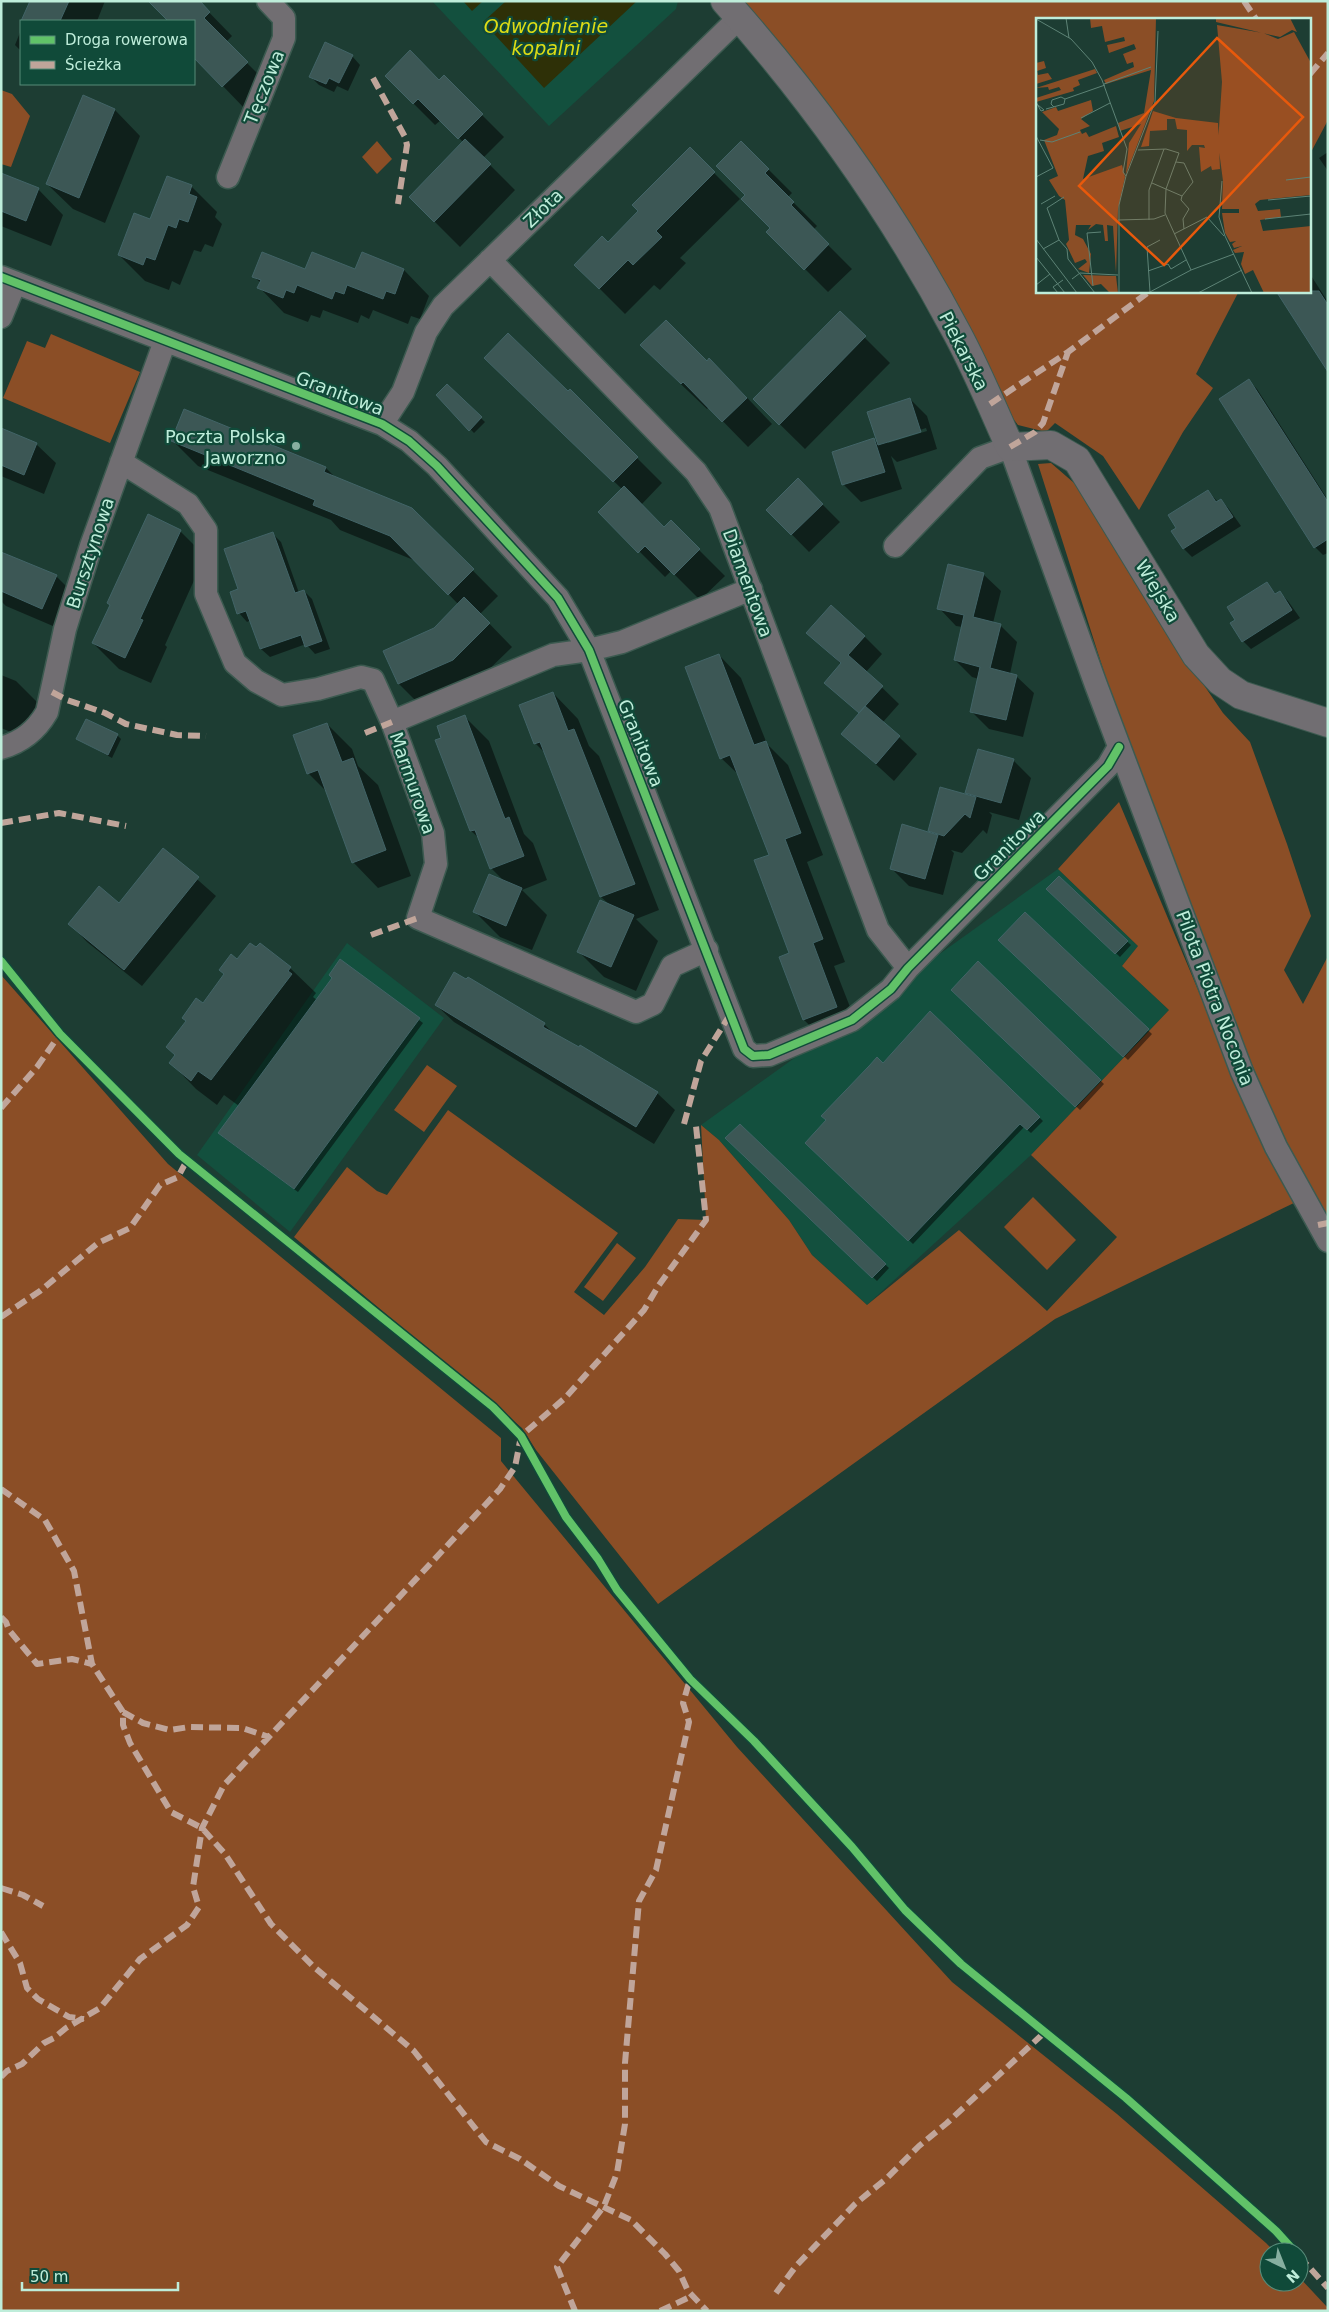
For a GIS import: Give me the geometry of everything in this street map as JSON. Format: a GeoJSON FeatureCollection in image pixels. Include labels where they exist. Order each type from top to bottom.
{"type":"FeatureCollection","features":[{"type":"Feature","properties":{"kind":"street","name":"Tęczowa"},"geometry":{"type":"LineString","coordinates":[[228,178],[284,38],[284,18],[268,1]]}},
{"type":"Feature","properties":{"kind":"street","name":"Złota"},"geometry":{"type":"LineString","coordinates":[[382,424],[403,392],[426,332],[444,306],[732,9]]}},
{"type":"Feature","properties":{"kind":"street","name":"Piekarska"},"geometry":{"type":"LineString","coordinates":[[732,9],[801,92],[887,214],[958,334],[1010,447],[1119,747]]}},
{"type":"Feature","properties":{"kind":"street","name":"Diamentowa"},"geometry":{"type":"LineString","coordinates":[[490,260],[696,472],[720,508],[878,930],[908,968]]}},
{"type":"Feature","properties":{"kind":"street"},"geometry":{"type":"LineString","coordinates":[[1,317],[8,280]]}},
{"type":"Feature","properties":{"kind":"street","name":"Granitowa"},"geometry":{"type":"LineString","coordinates":[[8,280],[382,424],[409,441],[437,466],[558,598],[588,650],[707,950],[744,1049],[753,1056],[769,1055],[852,1020],[891,989],[908,968],[1108,766],[1119,747]]}},
{"type":"Feature","properties":{"kind":"street","name":"Bursztynowa"},"geometry":{"type":"LineString","coordinates":[[1,748],[28,736],[41,722],[47,712],[65,629],[91,546],[165,341]]}},
{"type":"Feature","properties":{"kind":"street","name":"Wiejska"},"geometry":{"type":"LineString","coordinates":[[1010,447],[1051,445],[1077,460],[1095,486],[1196,655],[1220,682],[1241,695],[1328,723]]}},
{"type":"Feature","properties":{"kind":"street"},"geometry":{"type":"LineString","coordinates":[[895,546],[980,458],[1010,447]]}},
{"type":"Feature","properties":{"kind":"street"},"geometry":{"type":"LineString","coordinates":[[121,462],[188,504],[206,530],[206,594],[235,663],[256,681],[282,695],[318,689],[361,677],[373,680],[392,722]]}},
{"type":"Feature","properties":{"kind":"street","name":"Marmurowa"},"geometry":{"type":"LineString","coordinates":[[707,950],[672,966],[653,1004],[636,1012],[418,918],[436,864],[433,833],[392,722],[552,655],[588,650],[622,642],[751,589]]}},
{"type":"Feature","properties":{"kind":"street","name":"Pilota Piotra Noconia"},"geometry":{"type":"LineString","coordinates":[[1119,747],[1242,1072],[1276,1146],[1328,1241]]}},
{"type":"Feature","properties":{"kind":"shaded area"},"geometry":{"type":"Polygon","coordinates":[[[432,1],[678,1],[676,9],[549,126],[432,1]]]}},
{"type":"Feature","properties":{"kind":"shaded area"},"geometry":{"type":"Polygon","coordinates":[[[739,1],[1328,1],[1328,120],[1312,150],[1312,18],[1036,18],[1036,292],[1238,292],[1196,374],[1213,388],[1183,432],[1139,510],[1103,456],[1055,423],[1046,432],[1018,425],[1005,408],[739,1]]]}},
{"type":"Feature","properties":{"kind":"shaded area"},"geometry":{"type":"Polygon","coordinates":[[[1,90],[12,94],[30,116],[11,167],[1,164],[1,90]]]}},
{"type":"Feature","properties":{"kind":"shaded area"},"geometry":{"type":"Polygon","coordinates":[[[377,141],[392,159],[377,174],[362,157],[377,141]]]}},
{"type":"Feature","properties":{"kind":"shaded area"},"geometry":{"type":"Polygon","coordinates":[[[51,334],[140,372],[110,443],[3,398],[27,341],[45,348],[51,334]]]}},
{"type":"Feature","properties":{"kind":"shaded area"},"geometry":{"type":"Polygon","coordinates":[[[1051,463],[1081,489],[1156,615],[1223,713],[1250,742],[1311,916],[1284,970],[1303,1004],[1328,956],[1328,1221],[1286,1144],[1226,1004],[1136,773],[1038,464],[1051,463]]]}},
{"type":"Feature","properties":{"kind":"shaded area"},"geometry":{"type":"Polygon","coordinates":[[[1119,802],[1249,1111],[1296,1202],[1055,1319],[658,1604],[536,1450],[522,1428],[294,1237],[347,1167],[377,1191],[387,1195],[448,1110],[618,1233],[574,1292],[604,1315],[645,1267],[678,1219],[706,1220],[701,1125],[719,1140],[789,1220],[812,1255],[867,1305],[959,1230],[1047,1311],[1117,1237],[1031,1155],[1169,1010],[1122,966],[1138,946],[1058,869],[1119,802]]]}},
{"type":"Feature","properties":{"kind":"shaded area"},"geometry":{"type":"Polygon","coordinates":[[[1058,869],[1138,946],[1122,966],[1169,1010],[1031,1155],[867,1305],[812,1255],[789,1220],[719,1140],[701,1125],[1058,869]]]}},
{"type":"Feature","properties":{"kind":"shaded area"},"geometry":{"type":"Polygon","coordinates":[[[347,943],[444,1018],[290,1232],[197,1155],[347,943]]]}},
{"type":"Feature","properties":{"kind":"shaded area"},"geometry":{"type":"Polygon","coordinates":[[[1,975],[168,1164],[501,1438],[501,1461],[737,1747],[952,1982],[1117,2114],[1265,2242],[1259,2242],[1259,2292],[1309,2292],[1309,2288],[1328,2308],[1328,2311],[1,2311],[1,975]]]}},
{"type":"Feature","properties":{"kind":"shaded area"},"geometry":{"type":"Polygon","coordinates":[[[427,1065],[457,1086],[424,1132],[394,1110],[427,1065]]]}},
{"type":"Feature","properties":{"kind":"shaded area"},"geometry":{"type":"Polygon","coordinates":[[[1033,1197],[1076,1240],[1047,1270],[1004,1227],[1033,1197]]]}},
{"type":"Feature","properties":{"kind":"shaded area"},"geometry":{"type":"Polygon","coordinates":[[[617,1243],[636,1258],[603,1301],[584,1287],[617,1243]]]}},
{"type":"Feature","properties":{"kind":"water","name":"Odwodnienie kopalni"},"geometry":{"type":"Polygon","coordinates":[[[463,1],[483,1],[472,11],[463,1]]]}},
{"type":"Feature","properties":{"kind":"water","name":"Odwodnienie kopalni"},"geometry":{"type":"Polygon","coordinates":[[[506,1],[637,1],[544,88],[483,22],[506,1]]]}},
{"type":"Feature","properties":{"kind":"building"},"geometry":{"type":"Polygon","coordinates":[[[30,1],[69,1],[60,20],[21,20],[30,1]]]}},
{"type":"Feature","properties":{"kind":"building"},"geometry":{"type":"Polygon","coordinates":[[[148,1],[200,1],[210,12],[204,18],[248,62],[222,87],[195,59],[195,20],[167,20],[148,1]]]}},
{"type":"Feature","properties":{"kind":"building"},"geometry":{"type":"Polygon","coordinates":[[[325,42],[353,55],[339,83],[329,78],[326,84],[309,77],[325,42]]]}},
{"type":"Feature","properties":{"kind":"building"},"geometry":{"type":"Polygon","coordinates":[[[410,50],[439,80],[444,75],[483,114],[458,139],[418,99],[413,104],[385,76],[410,50]]]}},
{"type":"Feature","properties":{"kind":"building"},"geometry":{"type":"Polygon","coordinates":[[[83,95],[115,109],[79,198],[46,184],[83,95]]]}},
{"type":"Feature","properties":{"kind":"building"},"geometry":{"type":"Polygon","coordinates":[[[465,139],[491,164],[434,222],[409,197],[465,139]]]}},
{"type":"Feature","properties":{"kind":"building"},"geometry":{"type":"Polygon","coordinates":[[[741,141],[769,169],[765,173],[794,202],[791,205],[829,244],[804,270],[766,232],[770,228],[741,199],[745,195],[716,166],[741,141]]]}},
{"type":"Feature","properties":{"kind":"building"},"geometry":{"type":"Polygon","coordinates":[[[690,147],[715,172],[656,231],[662,237],[633,265],[628,260],[599,289],[574,265],[602,236],[608,242],[638,211],[632,205],[690,147]]]}},
{"type":"Feature","properties":{"kind":"building"},"geometry":{"type":"Polygon","coordinates":[[[1,173],[39,188],[26,221],[1,211],[1,173]]]}},
{"type":"Feature","properties":{"kind":"building"},"geometry":{"type":"Polygon","coordinates":[[[167,176],[192,185],[189,194],[197,197],[188,222],[179,219],[176,228],[168,225],[155,260],[146,257],[143,265],[118,255],[134,213],[150,219],[167,176]]]}},
{"type":"Feature","properties":{"kind":"building"},"geometry":{"type":"Polygon","coordinates":[[[262,252],[305,269],[312,252],[355,269],[362,252],[404,269],[395,294],[386,291],[383,299],[347,285],[344,294],[335,291],[332,299],[297,285],[294,293],[286,290],[283,298],[257,288],[261,280],[252,277],[262,252]]]}},
{"type":"Feature","properties":{"kind":"building"},"geometry":{"type":"Polygon","coordinates":[[[1319,291],[1328,305],[1328,372],[1277,292],[1319,291]]]}},
{"type":"Feature","properties":{"kind":"building"},"geometry":{"type":"Polygon","coordinates":[[[840,311],[866,336],[779,425],[753,399],[840,311]]]}},
{"type":"Feature","properties":{"kind":"building"},"geometry":{"type":"Polygon","coordinates":[[[666,320],[707,361],[709,358],[747,398],[722,422],[683,382],[681,384],[640,345],[666,320]]]}},
{"type":"Feature","properties":{"kind":"building"},"geometry":{"type":"Polygon","coordinates":[[[508,333],[568,391],[570,389],[638,457],[613,482],[484,358],[508,333]]]}},
{"type":"Feature","properties":{"kind":"building"},"geometry":{"type":"Polygon","coordinates":[[[1249,379],[1328,502],[1328,539],[1314,548],[1219,399],[1249,379]]]}},
{"type":"Feature","properties":{"kind":"building"},"geometry":{"type":"Polygon","coordinates":[[[447,384],[482,417],[469,431],[436,395],[447,384]]]}},
{"type":"Feature","properties":{"kind":"building"},"geometry":{"type":"Polygon","coordinates":[[[910,398],[921,432],[878,445],[867,412],[910,398]]]}},
{"type":"Feature","properties":{"kind":"building"},"geometry":{"type":"Polygon","coordinates":[[[184,409],[326,467],[324,472],[412,508],[474,569],[448,595],[390,536],[313,505],[315,500],[171,441],[184,409]]]}},
{"type":"Feature","properties":{"kind":"building"},"geometry":{"type":"Polygon","coordinates":[[[1,428],[37,443],[24,475],[1,465],[1,428]]]}},
{"type":"Feature","properties":{"kind":"building"},"geometry":{"type":"Polygon","coordinates":[[[874,438],[885,472],[842,485],[832,452],[874,438]]]}},
{"type":"Feature","properties":{"kind":"building"},"geometry":{"type":"Polygon","coordinates":[[[798,478],[823,504],[791,535],[766,510],[798,478]]]}},
{"type":"Feature","properties":{"kind":"building"},"geometry":{"type":"Polygon","coordinates":[[[624,486],[664,527],[671,520],[700,549],[674,575],[645,546],[638,553],[598,512],[624,486]]]}},
{"type":"Feature","properties":{"kind":"building"},"geometry":{"type":"Polygon","coordinates":[[[1208,490],[1216,502],[1221,499],[1233,517],[1183,549],[1171,531],[1176,528],[1168,515],[1208,490]]]}},
{"type":"Feature","properties":{"kind":"building"},"geometry":{"type":"Polygon","coordinates":[[[148,514],[181,530],[140,619],[143,620],[125,658],[92,643],[110,605],[107,603],[148,514]]]}},
{"type":"Feature","properties":{"kind":"building"},"geometry":{"type":"Polygon","coordinates":[[[273,532],[295,593],[304,590],[322,641],[305,647],[301,635],[260,649],[246,611],[237,614],[230,592],[238,589],[224,549],[273,532]]]}},
{"type":"Feature","properties":{"kind":"building"},"geometry":{"type":"Polygon","coordinates":[[[1,552],[57,575],[42,609],[1,591],[1,552]]]}},
{"type":"Feature","properties":{"kind":"building"},"geometry":{"type":"Polygon","coordinates":[[[948,564],[984,573],[973,617],[1001,624],[990,668],[1017,675],[1006,720],[970,712],[980,667],[954,660],[964,615],[937,609],[948,564]]]}},
{"type":"Feature","properties":{"kind":"building"},"geometry":{"type":"Polygon","coordinates":[[[1267,582],[1275,594],[1280,591],[1292,610],[1242,642],[1230,623],[1235,620],[1227,607],[1267,582]]]}},
{"type":"Feature","properties":{"kind":"building"},"geometry":{"type":"Polygon","coordinates":[[[464,597],[490,623],[453,660],[398,684],[383,651],[434,628],[464,597]]]}},
{"type":"Feature","properties":{"kind":"building"},"geometry":{"type":"Polygon","coordinates":[[[831,605],[865,636],[848,655],[883,686],[859,713],[824,683],[841,663],[806,633],[831,605]]]}},
{"type":"Feature","properties":{"kind":"building"},"geometry":{"type":"Polygon","coordinates":[[[719,654],[754,745],[766,741],[801,833],[785,839],[823,939],[813,943],[837,1007],[803,1020],[779,957],[789,953],[754,860],[769,855],[730,755],[720,759],[685,667],[719,654]]]}},
{"type":"Feature","properties":{"kind":"building"},"geometry":{"type":"Polygon","coordinates":[[[553,692],[568,731],[574,729],[635,884],[600,897],[540,742],[534,744],[519,705],[553,692]]]}},
{"type":"Feature","properties":{"kind":"building"},"geometry":{"type":"Polygon","coordinates":[[[865,706],[900,736],[876,764],[841,734],[865,706]]]}},
{"type":"Feature","properties":{"kind":"building"},"geometry":{"type":"Polygon","coordinates":[[[465,715],[505,819],[509,817],[524,856],[490,869],[475,830],[470,831],[435,740],[441,738],[437,726],[465,715]]]}},
{"type":"Feature","properties":{"kind":"building"},"geometry":{"type":"Polygon","coordinates":[[[86,719],[118,734],[108,755],[76,739],[86,719]]]}},
{"type":"Feature","properties":{"kind":"building"},"geometry":{"type":"Polygon","coordinates":[[[327,723],[342,762],[353,758],[386,850],[352,863],[318,770],[307,774],[293,735],[327,723]]]}},
{"type":"Feature","properties":{"kind":"building"},"geometry":{"type":"Polygon","coordinates":[[[978,749],[1014,759],[1001,803],[965,793],[978,749]]]}},
{"type":"Feature","properties":{"kind":"building"},"geometry":{"type":"Polygon","coordinates":[[[940,787],[976,797],[970,818],[965,814],[944,836],[928,831],[940,787]]]}},
{"type":"Feature","properties":{"kind":"building"},"geometry":{"type":"Polygon","coordinates":[[[902,824],[938,835],[925,879],[890,869],[902,824]]]}},
{"type":"Feature","properties":{"kind":"building"},"geometry":{"type":"Polygon","coordinates":[[[163,848],[199,877],[124,970],[68,924],[99,886],[119,903],[163,848]]]}},
{"type":"Feature","properties":{"kind":"building"},"geometry":{"type":"Polygon","coordinates":[[[489,874],[522,888],[506,926],[473,912],[489,874]]]}},
{"type":"Feature","properties":{"kind":"building"},"geometry":{"type":"Polygon","coordinates":[[[1059,876],[1128,941],[1115,954],[1046,889],[1059,876]]]}},
{"type":"Feature","properties":{"kind":"building"},"geometry":{"type":"Polygon","coordinates":[[[600,900],[634,915],[611,967],[577,952],[600,900]]]}},
{"type":"Feature","properties":{"kind":"building"},"geometry":{"type":"Polygon","coordinates":[[[1025,912],[1149,1029],[1123,1057],[998,940],[1025,912]]]}},
{"type":"Feature","properties":{"kind":"building"},"geometry":{"type":"Polygon","coordinates":[[[250,943],[256,947],[260,943],[291,967],[288,971],[292,974],[211,1080],[198,1071],[191,1081],[169,1063],[175,1055],[166,1047],[186,1021],[182,1018],[196,998],[203,1003],[224,974],[219,970],[231,954],[237,959],[250,943]]]}},
{"type":"Feature","properties":{"kind":"building"},"geometry":{"type":"Polygon","coordinates":[[[340,959],[420,1018],[294,1189],[218,1133],[332,978],[329,975],[340,959]]]}},
{"type":"Feature","properties":{"kind":"building"},"geometry":{"type":"Polygon","coordinates":[[[978,961],[1101,1080],[1075,1107],[951,990],[978,961]]]}},
{"type":"Feature","properties":{"kind":"building"},"geometry":{"type":"Polygon","coordinates":[[[454,972],[466,979],[468,977],[545,1023],[543,1027],[579,1047],[580,1045],[658,1092],[636,1127],[435,1005],[454,972]]]}},
{"type":"Feature","properties":{"kind":"building"},"geometry":{"type":"Polygon","coordinates":[[[930,1011],[1040,1117],[1027,1130],[1020,1124],[908,1241],[805,1143],[826,1120],[821,1116],[877,1057],[883,1063],[930,1011]]]}},
{"type":"Feature","properties":{"kind":"building"},"geometry":{"type":"Polygon","coordinates":[[[740,1124],[886,1264],[872,1278],[725,1138],[740,1124]]]}},
{"type":"Feature","properties":{"kind":"marked path"},"geometry":{"type":"LineString","coordinates":[[1244,1],[1255,18]]}},
{"type":"Feature","properties":{"kind":"marked path"},"geometry":{"type":"LineString","coordinates":[[1312,72],[1328,53]]}},
{"type":"Feature","properties":{"kind":"marked path"},"geometry":{"type":"LineString","coordinates":[[373,78],[405,137],[407,145],[398,204]]}},
{"type":"Feature","properties":{"kind":"marked path"},"geometry":{"type":"LineString","coordinates":[[990,404],[1068,352],[1149,292]]}},
{"type":"Feature","properties":{"kind":"marked path"},"geometry":{"type":"LineString","coordinates":[[1010,447],[1035,432],[1043,423],[1068,352]]}},
{"type":"Feature","properties":{"kind":"marked path"},"geometry":{"type":"LineString","coordinates":[[52,692],[67,700],[105,713],[126,724],[177,735],[206,736]]}},
{"type":"Feature","properties":{"kind":"marked path"},"geometry":{"type":"LineString","coordinates":[[365,733],[392,722]]}},
{"type":"Feature","properties":{"kind":"marked path"},"geometry":{"type":"LineString","coordinates":[[1,823],[59,813],[126,826]]}},
{"type":"Feature","properties":{"kind":"marked path"},"geometry":{"type":"LineString","coordinates":[[371,935],[418,918]]}},
{"type":"Feature","properties":{"kind":"marked path"},"geometry":{"type":"LineString","coordinates":[[684,1124],[701,1061],[731,1013]]}},
{"type":"Feature","properties":{"kind":"marked path"},"geometry":{"type":"LineString","coordinates":[[1,1108],[37,1067],[60,1034]]}},
{"type":"Feature","properties":{"kind":"marked path"},"geometry":{"type":"LineString","coordinates":[[1,2077],[7,2071],[22,2064],[44,2043],[100,2008],[140,1959],[187,1925],[199,1907],[193,1887],[202,1828],[224,1785],[500,1489],[515,1467],[521,1436],[565,1398],[644,1310],[659,1285],[706,1220],[696,1126]]}},
{"type":"Feature","properties":{"kind":"marked path"},"geometry":{"type":"LineString","coordinates":[[1,1317],[40,1291],[98,1243],[130,1228],[160,1185],[178,1177],[187,1160]]}},
{"type":"Feature","properties":{"kind":"marked path"},"geometry":{"type":"LineString","coordinates":[[1318,1225],[1328,1223]]}},
{"type":"Feature","properties":{"kind":"marked path"},"geometry":{"type":"LineString","coordinates":[[1,1489],[45,1520],[74,1571],[92,1664],[123,1712],[123,1725],[130,1743],[171,1812],[202,1828],[225,1854],[271,1924],[314,1967],[414,2051],[486,2142],[520,2159],[559,2186],[631,2220],[665,2254],[679,2271],[688,2291],[707,2311]]}},
{"type":"Feature","properties":{"kind":"marked path"},"geometry":{"type":"LineString","coordinates":[[1,1617],[6,1622],[9,1630],[37,1664],[72,1659],[92,1664]]}},
{"type":"Feature","properties":{"kind":"marked path"},"geometry":{"type":"LineString","coordinates":[[575,2311],[557,2267],[604,2206],[617,2173],[625,2124],[625,2063],[639,1901],[656,1870],[689,1722],[683,1703],[690,1679]]}},
{"type":"Feature","properties":{"kind":"marked path"},"geometry":{"type":"LineString","coordinates":[[123,1712],[143,1723],[170,1730],[189,1727],[242,1728],[269,1737]]}},
{"type":"Feature","properties":{"kind":"marked path"},"geometry":{"type":"LineString","coordinates":[[1,1888],[23,1895],[43,1906]]}},
{"type":"Feature","properties":{"kind":"marked path"},"geometry":{"type":"LineString","coordinates":[[1,1932],[20,1963],[27,1988],[38,1999],[69,2017],[84,2019]]}},
{"type":"Feature","properties":{"kind":"marked path"},"geometry":{"type":"LineString","coordinates":[[776,2293],[796,2266],[855,2204],[886,2179],[919,2146],[947,2123],[1045,2032]]}},
{"type":"Feature","properties":{"kind":"marked path"},"geometry":{"type":"LineString","coordinates":[[1309,2267],[1328,2288]]}},
{"type":"Feature","properties":{"kind":"marked path"},"geometry":{"type":"LineString","coordinates":[[660,2311],[692,2296]]}},
{"type":"Feature","properties":{"kind":"cycle path"},"geometry":{"type":"LineString","coordinates":[[1,277],[382,424],[409,441],[437,466],[558,598],[589,650],[744,1049],[753,1056],[769,1055],[852,1020],[891,989],[908,968],[1108,766],[1119,747]]}},
{"type":"Feature","properties":{"kind":"cycle path"},"geometry":{"type":"LineString","coordinates":[[1,961],[60,1034],[179,1154],[493,1407],[521,1436],[566,1517],[598,1559],[617,1590],[690,1679],[754,1741],[852,1847],[905,1910],[961,1964],[1126,2098],[1276,2231],[1286,2242]]}},
{"type":"Feature","properties":{"kind":"place","name":"Poczta Polska Jaworzno"},"geometry":{"type":"Point","coordinates":[296,446]}}]}
